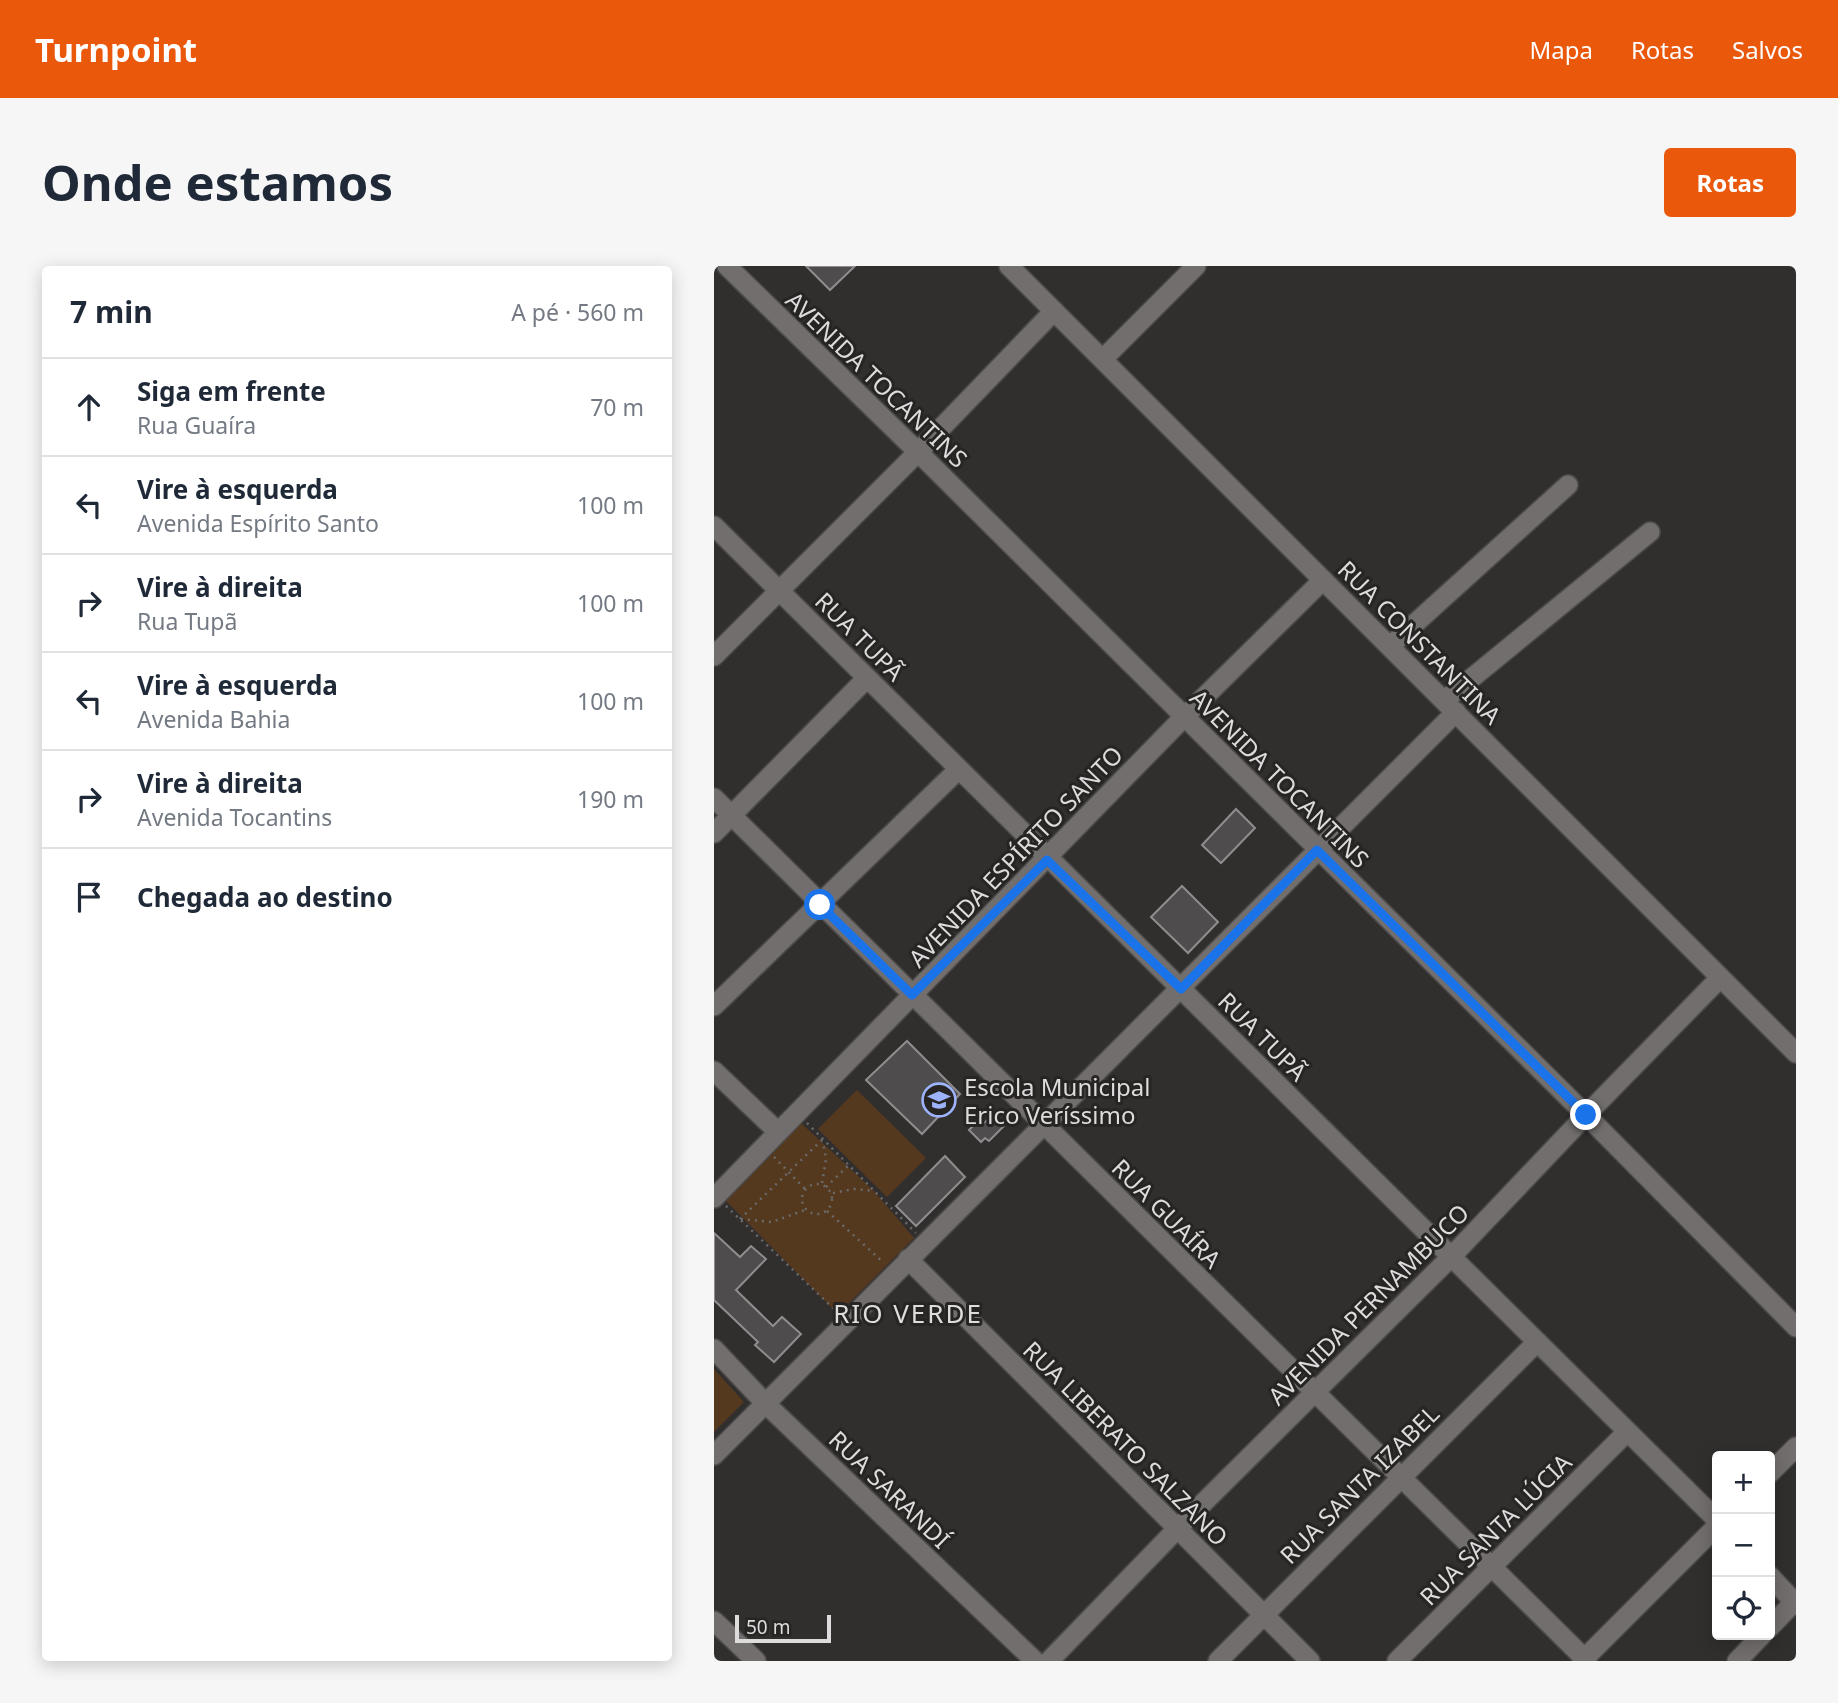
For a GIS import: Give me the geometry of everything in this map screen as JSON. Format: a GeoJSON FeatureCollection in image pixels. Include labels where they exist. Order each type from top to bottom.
{"type":"FeatureCollection","features":[{"type":"Feature","properties":{"kind":"street","name":"AVENIDA TOCANTINS"},"geometry":{"type":"LineString","coordinates":[[727,266],[1586,1115],[1796,1327]]}},
{"type":"Feature","properties":{"kind":"street","name":"RUA CONSTANTINA"},"geometry":{"type":"LineString","coordinates":[[1009,266],[1796,1053]]}},
{"type":"Feature","properties":{"kind":"street"},"geometry":{"type":"LineString","coordinates":[[1103,359],[1196,266]]}},
{"type":"Feature","properties":{"kind":"street"},"geometry":{"type":"LineString","coordinates":[[714,656],[918,452],[1054,311]]}},
{"type":"Feature","properties":{"kind":"street"},"geometry":{"type":"LineString","coordinates":[[1390,646],[1568,485]]}},
{"type":"Feature","properties":{"kind":"street","name":"RUA TUPÃ"},"geometry":{"type":"LineString","coordinates":[[714,526],[1047,860],[1181,989],[1712,1515]]}},
{"type":"Feature","properties":{"kind":"street"},"geometry":{"type":"LineString","coordinates":[[714,1455],[1181,989],[1317,850],[1450,706],[1650,532]]}},
{"type":"Feature","properties":{"kind":"street","name":"AVENIDA ESPÍRITO SANTO"},"geometry":{"type":"LineString","coordinates":[[715,1197],[1184,717],[1323,580]]}},
{"type":"Feature","properties":{"kind":"street"},"geometry":{"type":"LineString","coordinates":[[714,832],[867,678]]}},
{"type":"Feature","properties":{"kind":"street"},"geometry":{"type":"LineString","coordinates":[[714,1006],[958,769]]}},
{"type":"Feature","properties":{"kind":"street","name":"RUA GUAÍRA"},"geometry":{"type":"LineString","coordinates":[[714,798],[1584,1660]]}},
{"type":"Feature","properties":{"kind":"street","name":"AVENIDA PERNAMBUCO"},"geometry":{"type":"LineString","coordinates":[[1049,1661],[1177,1529],[1451,1257],[1720,978]]}},
{"type":"Feature","properties":{"kind":"street"},"geometry":{"type":"LineString","coordinates":[[714,1071],[778,1132]]}},
{"type":"Feature","properties":{"kind":"street","name":"RUA LIBERATO SALZANO"},"geometry":{"type":"LineString","coordinates":[[908,1259],[1310,1661]]}},
{"type":"Feature","properties":{"kind":"street","name":"RUA SANTA IZABEL"},"geometry":{"type":"LineString","coordinates":[[1218,1661],[1537,1342]]}},
{"type":"Feature","properties":{"kind":"street","name":"RUA SARANDÍ"},"geometry":{"type":"LineString","coordinates":[[714,1349],[766,1404],[1035,1661]]}},
{"type":"Feature","properties":{"kind":"street","name":"RUA SANTA LÚCIA"},"geometry":{"type":"LineString","coordinates":[[1397,1661],[1627,1432]]}},
{"type":"Feature","properties":{"kind":"street"},"geometry":{"type":"LineString","coordinates":[[1775,1468],[1796,1447]]}},
{"type":"Feature","properties":{"kind":"street"},"geometry":{"type":"LineString","coordinates":[[1584,1660],[1712,1531]]}},
{"type":"Feature","properties":{"kind":"street"},"geometry":{"type":"LineString","coordinates":[[1771,1577],[1795,1602],[1775,1622]]}},
{"type":"Feature","properties":{"kind":"street"},"geometry":{"type":"LineString","coordinates":[[716,1625],[755,1661]]}},
{"type":"Feature","properties":{"kind":"street"},"geometry":{"type":"LineString","coordinates":[[1737,1661],[1757,1640]]}},
{"type":"Feature","properties":{"kind":"path"},"geometry":{"type":"LineString","coordinates":[[797,1113],[925,1242]]}},
{"type":"Feature","properties":{"kind":"path"},"geometry":{"type":"LineString","coordinates":[[740,1219],[823,1139]]}},
{"type":"Feature","properties":{"kind":"path"},"geometry":{"type":"LineString","coordinates":[[821,1185],[826,1159],[823,1139]]}},
{"type":"Feature","properties":{"kind":"path"},"geometry":{"type":"LineString","coordinates":[[764,1147],[805,1189]]}},
{"type":"Feature","properties":{"kind":"path"},"geometry":{"type":"LineString","coordinates":[[826,1187],[849,1165]]}},
{"type":"Feature","properties":{"kind":"path"},"geometry":{"type":"LineString","coordinates":[[740,1219],[772,1223],[805,1210],[814,1214],[827,1211],[832,1202],[831,1193],[826,1187],[813,1184],[805,1189],[801,1197],[805,1210]]}},
{"type":"Feature","properties":{"kind":"path"},"geometry":{"type":"LineString","coordinates":[[831,1193],[854,1189],[874,1191]]}},
{"type":"Feature","properties":{"kind":"path"},"geometry":{"type":"LineString","coordinates":[[715,1197],[848,1322]]}},
{"type":"Feature","properties":{"kind":"path"},"geometry":{"type":"LineString","coordinates":[[827,1211],[893,1274]]}},
{"type":"Feature","properties":{"kind":"shaded area"},"geometry":{"type":"Polygon","coordinates":[[[857,1090],[926,1158],[887,1197],[818,1129],[857,1090]]]}},
{"type":"Feature","properties":{"kind":"shaded area"},"geometry":{"type":"Polygon","coordinates":[[[800,1122],[874,1191],[914,1238],[838,1314],[726,1201],[800,1122]]]}},
{"type":"Feature","properties":{"kind":"shaded area"},"geometry":{"type":"Polygon","coordinates":[[[714,1369],[744,1402],[714,1432],[714,1369]]]}},
{"type":"Feature","properties":{"kind":"building"},"geometry":{"type":"Polygon","coordinates":[[[806,266],[855,266],[830,290],[806,266]]]}},
{"type":"Feature","properties":{"kind":"building"},"geometry":{"type":"Polygon","coordinates":[[[1236,809],[1255,828],[1221,863],[1202,845],[1236,809]]]}},
{"type":"Feature","properties":{"kind":"building"},"geometry":{"type":"Polygon","coordinates":[[[1182,886],[1218,922],[1188,953],[1151,917],[1182,886]]]}},
{"type":"Feature","properties":{"kind":"building"},"geometry":{"type":"Polygon","coordinates":[[[907,1041],[960,1094],[922,1134],[866,1080],[907,1041]]]}},
{"type":"Feature","properties":{"kind":"building"},"geometry":{"type":"Polygon","coordinates":[[[993,1115],[1004,1126],[989,1141],[985,1138],[981,1142],[969,1130],[980,1119],[984,1123],[993,1115]]]}},
{"type":"Feature","properties":{"kind":"building"},"geometry":{"type":"Polygon","coordinates":[[[945,1156],[965,1177],[916,1226],[896,1206],[945,1156]]]}},
{"type":"Feature","properties":{"kind":"building"},"geometry":{"type":"Polygon","coordinates":[[[714,1233],[740,1257],[751,1246],[766,1259],[736,1290],[773,1326],[782,1317],[801,1334],[774,1362],[755,1345],[758,1342],[714,1300],[714,1233]]]}},
{"type":"Feature","properties":{"kind":"place","name":"Escola Municipal Erico Veríssimo"},"geometry":{"type":"Point","coordinates":[939,1100]}},
{"type":"Feature","properties":{"kind":"district","name":"RIO VERDE"},"geometry":{"type":"Point","coordinates":[908,1313]}},
{"type":"Feature","properties":{"kind":"route"},"geometry":{"type":"LineString","coordinates":[[820,905],[912,995],[1047,860],[1181,989],[1317,850],[1586,1115]]}}]}
